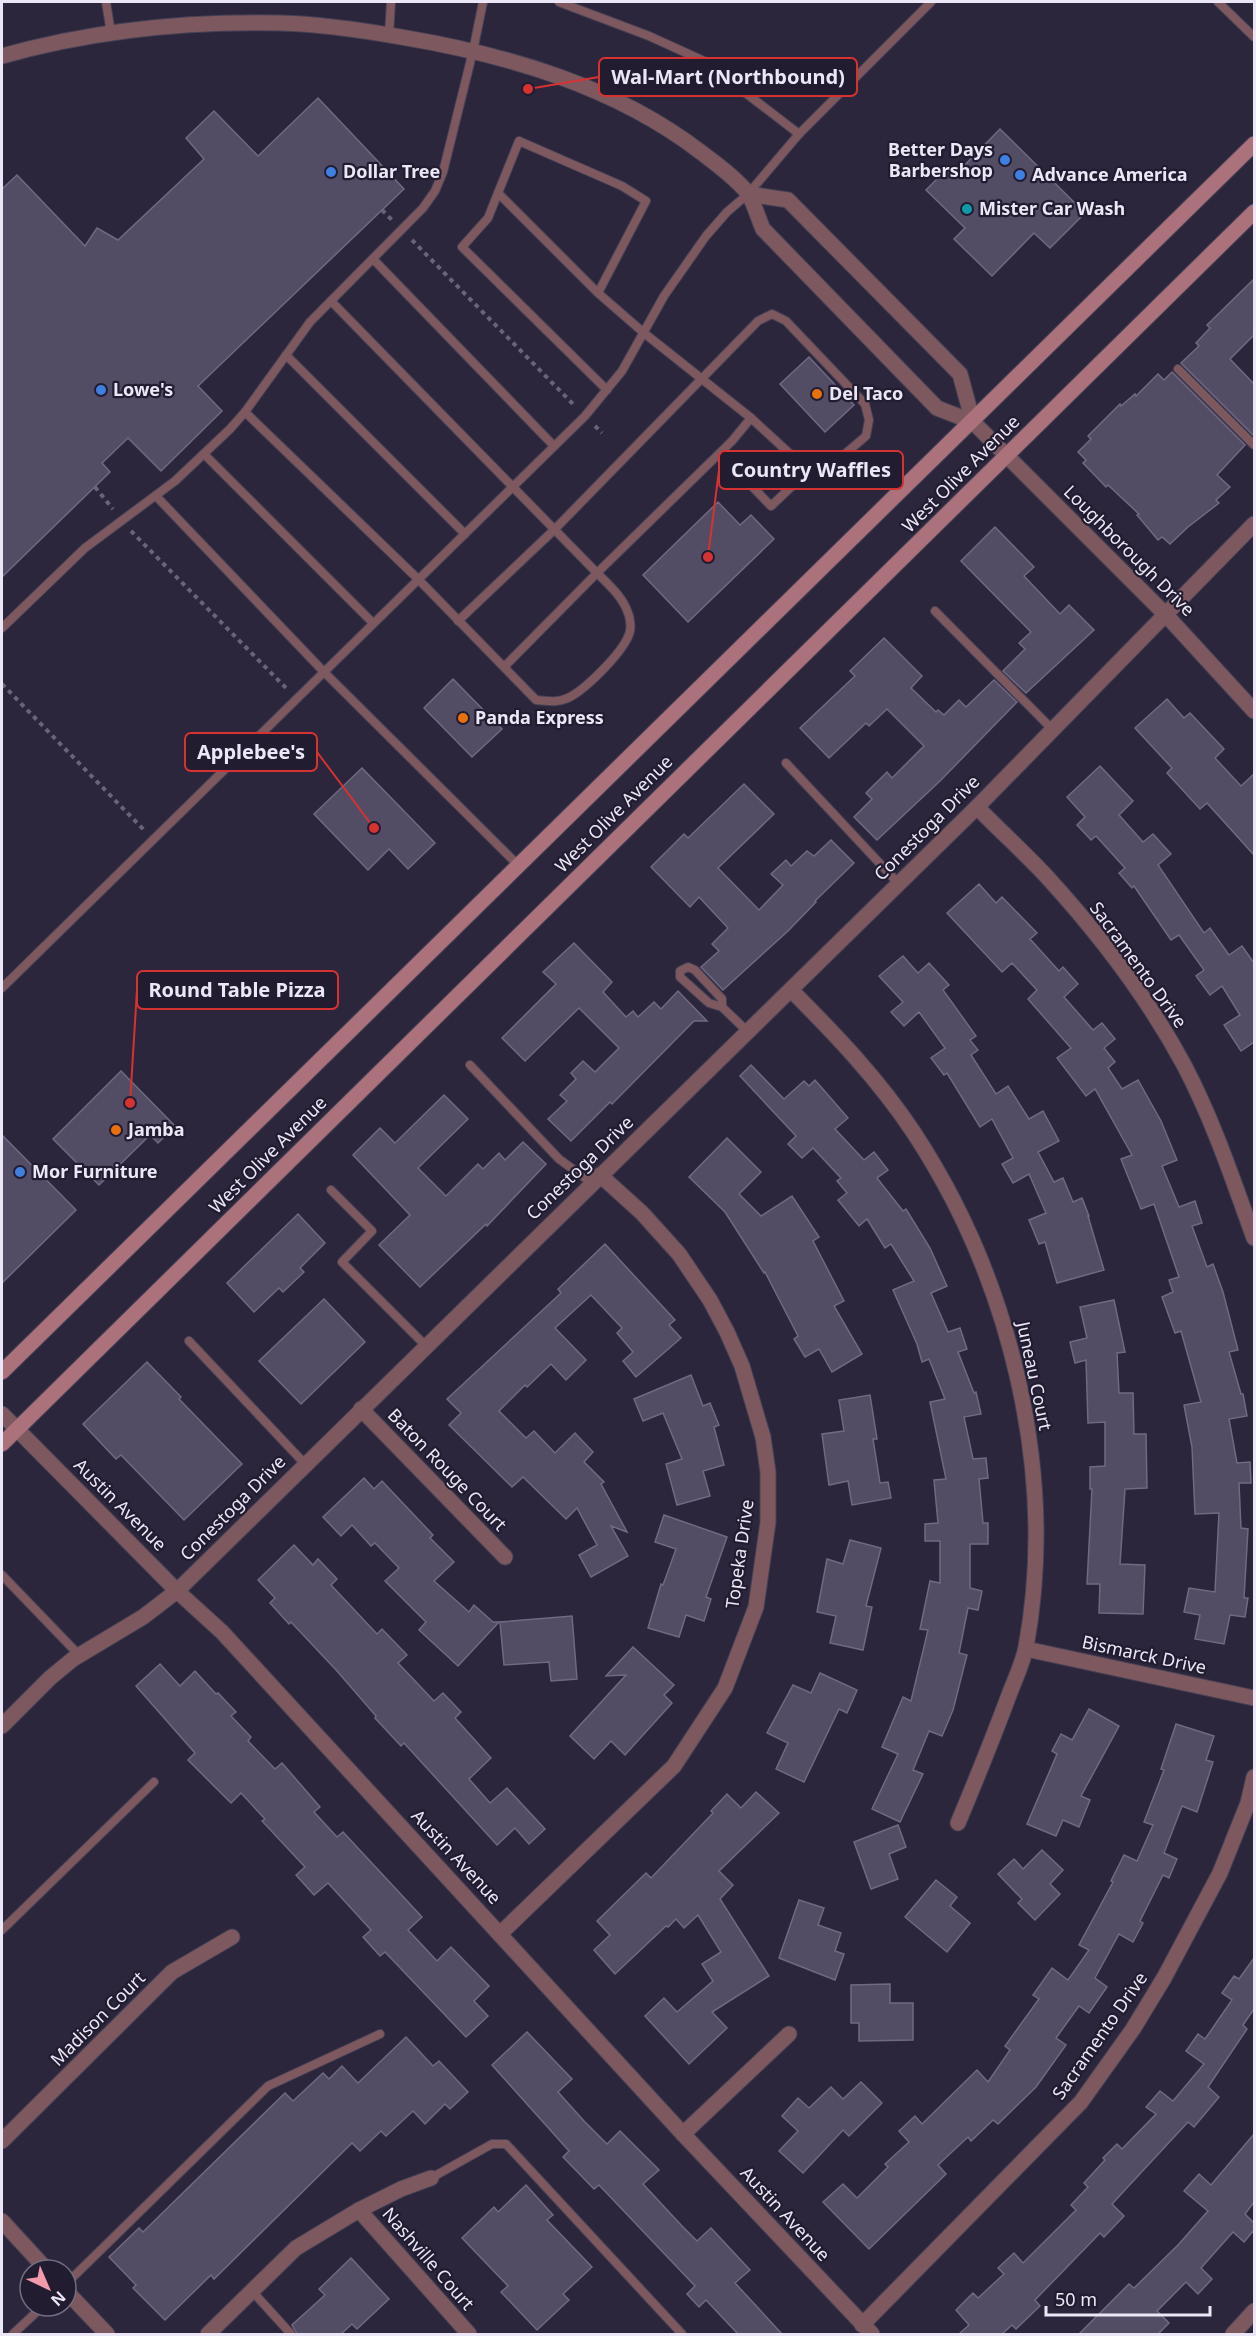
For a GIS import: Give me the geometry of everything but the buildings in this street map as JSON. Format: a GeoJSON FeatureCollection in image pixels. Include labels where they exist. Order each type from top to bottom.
{"type":"FeatureCollection","features":[{"type":"Feature","properties":{"kind":"main road","name":"West Olive Avenue"},"geometry":{"type":"LineString","coordinates":[[2,1372],[1254,144]]}},
{"type":"Feature","properties":{"kind":"main road","name":"West Olive Avenue"},"geometry":{"type":"LineString","coordinates":[[2,1444],[1254,212]]}},
{"type":"Feature","properties":{"kind":"street","name":"Loughborough Drive"},"geometry":{"type":"LineString","coordinates":[[2,56],[34,46],[111,33],[173,26],[282,23],[389,35],[473,51],[502,58],[583,85],[627,105],[680,136],[728,174],[748,194],[763,229],[938,408],[973,422],[1166,615],[1254,711]]}},
{"type":"Feature","properties":{"kind":"street","name":"Loughborough Drive"},"geometry":{"type":"LineString","coordinates":[[748,194],[788,200],[960,374],[973,422]]}},
{"type":"Feature","properties":{"kind":"street","name":"Conestoga Drive"},"geometry":{"type":"LineString","coordinates":[[2,1726],[50,1678],[79,1655],[143,1617],[177,1591],[977,807],[1254,524]]}},
{"type":"Feature","properties":{"kind":"street","name":"Sacramento Drive"},"geometry":{"type":"LineString","coordinates":[[977,807],[1047,877],[1091,929],[1146,1002],[1184,1066],[1225,1157],[1254,1238]]}},
{"type":"Feature","properties":{"kind":"street","name":"Juneau Court"},"geometry":{"type":"LineString","coordinates":[[790,990],[842,1040],[914,1132],[961,1214],[980,1257],[1016,1369],[1032,1462],[1035,1508],[1034,1578],[1026,1649],[992,1741],[958,1823]]}},
{"type":"Feature","properties":{"kind":"street","name":"Topeka Drive"},"geometry":{"type":"LineString","coordinates":[[500,1934],[674,1766],[725,1688],[756,1607],[768,1522],[768,1472],[763,1437],[745,1375],[727,1332],[710,1300],[679,1254],[642,1213],[596,1179]]}},
{"type":"Feature","properties":{"kind":"street","name":"Baton Rouge Court"},"geometry":{"type":"LineString","coordinates":[[361,1409],[505,1557]]}},
{"type":"Feature","properties":{"kind":"street","name":"Austin Avenue"},"geometry":{"type":"LineString","coordinates":[[2,1414],[177,1591],[222,1632],[682,2134],[867,2330]]}},
{"type":"Feature","properties":{"kind":"street","name":"Bismarck Drive"},"geometry":{"type":"LineString","coordinates":[[1026,1649],[1254,1698]]}},
{"type":"Feature","properties":{"kind":"street","name":"Sacramento Drive"},"geometry":{"type":"LineString","coordinates":[[867,2330],[1081,2102],[1133,2029],[1164,1978],[1220,1873],[1248,1803],[1254,1777]]}},
{"type":"Feature","properties":{"kind":"street","name":"Madison Court"},"geometry":{"type":"LineString","coordinates":[[2,2141],[172,1972],[232,1937]]}},
{"type":"Feature","properties":{"kind":"street"},"geometry":{"type":"LineString","coordinates":[[682,2134],[789,2034]]}},
{"type":"Feature","properties":{"kind":"street"},"geometry":{"type":"LineString","coordinates":[[208,2334],[296,2248],[359,2210],[401,2189],[431,2178]]}},
{"type":"Feature","properties":{"kind":"street","name":"Nashville Court"},"geometry":{"type":"LineString","coordinates":[[359,2210],[469,2334]]}},
{"type":"Feature","properties":{"kind":"street"},"geometry":{"type":"LineString","coordinates":[[2,2221],[36,2258]]}},
{"type":"Feature","properties":{"kind":"street"},"geometry":{"type":"LineString","coordinates":[[78,2304],[107,2334]]}},
{"type":"Feature","properties":{"kind":"street"},"geometry":{"type":"LineString","coordinates":[[1233,2334],[1254,2311]]}},
{"type":"Feature","properties":{"kind":"lane"},"geometry":{"type":"LineString","coordinates":[[106,2],[111,33]]}},
{"type":"Feature","properties":{"kind":"lane"},"geometry":{"type":"LineString","coordinates":[[389,35],[390,2]]}},
{"type":"Feature","properties":{"kind":"lane"},"geometry":{"type":"LineString","coordinates":[[2,628],[85,548],[156,496],[204,454],[245,412],[310,322],[402,231],[435,191],[443,172],[483,2]]}},
{"type":"Feature","properties":{"kind":"lane"},"geometry":{"type":"LineString","coordinates":[[559,2],[649,36],[704,61],[799,134]]}},
{"type":"Feature","properties":{"kind":"lane"},"geometry":{"type":"LineString","coordinates":[[2,988],[585,416],[622,371],[690,256],[727,212],[748,194],[799,134],[931,2]]}},
{"type":"Feature","properties":{"kind":"lane"},"geometry":{"type":"LineString","coordinates":[[1218,2],[1254,37]]}},
{"type":"Feature","properties":{"kind":"lane"},"geometry":{"type":"LineString","coordinates":[[1247,30],[1254,22]]}},
{"type":"Feature","properties":{"kind":"lane"},"geometry":{"type":"LineString","coordinates":[[598,293],[646,201],[622,186],[519,141],[488,218],[462,247],[607,390]]}},
{"type":"Feature","properties":{"kind":"lane"},"geometry":{"type":"LineString","coordinates":[[458,621],[555,529],[703,378],[758,321],[772,314],[786,321],[865,405],[869,420],[866,436],[839,459],[819,472],[801,464],[752,418],[703,378],[644,333],[598,293],[498,193]]}},
{"type":"Feature","properties":{"kind":"lane"},"geometry":{"type":"LineString","coordinates":[[373,259],[554,446]]}},
{"type":"Feature","properties":{"kind":"lane"},"geometry":{"type":"LineString","coordinates":[[245,412],[418,579],[536,700],[556,702],[570,697],[620,650],[630,631],[629,613],[617,593],[331,301]]}},
{"type":"Feature","properties":{"kind":"lane"},"geometry":{"type":"LineString","coordinates":[[286,355],[465,534]]}},
{"type":"Feature","properties":{"kind":"lane"},"geometry":{"type":"LineString","coordinates":[[1178,369],[1254,445]]}},
{"type":"Feature","properties":{"kind":"lane"},"geometry":{"type":"LineString","coordinates":[[504,667],[720,453],[752,418]]}},
{"type":"Feature","properties":{"kind":"lane"},"geometry":{"type":"LineString","coordinates":[[720,453],[771,506],[811,468]]}},
{"type":"Feature","properties":{"kind":"lane"},"geometry":{"type":"LineString","coordinates":[[204,454],[373,623]]}},
{"type":"Feature","properties":{"kind":"lane"},"geometry":{"type":"LineString","coordinates":[[156,496],[324,672],[518,865]]}},
{"type":"Feature","properties":{"kind":"lane"},"geometry":{"type":"LineString","coordinates":[[936,611],[1052,729]]}},
{"type":"Feature","properties":{"kind":"lane"},"geometry":{"type":"LineString","coordinates":[[786,763],[899,884]]}},
{"type":"Feature","properties":{"kind":"lane"},"geometry":{"type":"LineString","coordinates":[[722,1007],[722,999],[695,970],[688,967],[680,971],[680,977],[709,1003],[722,1007],[748,1032]]}},
{"type":"Feature","properties":{"kind":"lane"},"geometry":{"type":"LineString","coordinates":[[470,1065],[559,1160],[596,1179]]}},
{"type":"Feature","properties":{"kind":"lane"},"geometry":{"type":"LineString","coordinates":[[331,1190],[372,1231],[342,1262],[426,1346]]}},
{"type":"Feature","properties":{"kind":"lane"},"geometry":{"type":"LineString","coordinates":[[189,1341],[305,1464]]}},
{"type":"Feature","properties":{"kind":"lane"},"geometry":{"type":"LineString","coordinates":[[2,1575],[79,1655]]}},
{"type":"Feature","properties":{"kind":"lane"},"geometry":{"type":"LineString","coordinates":[[2,1930],[154,1782]]}},
{"type":"Feature","properties":{"kind":"lane"},"geometry":{"type":"LineString","coordinates":[[78,2272],[268,2086],[380,2034]]}},
{"type":"Feature","properties":{"kind":"lane"},"geometry":{"type":"LineString","coordinates":[[431,2178],[492,2144],[506,2144],[682,2334]]}},
{"type":"Feature","properties":{"kind":"lane"},"geometry":{"type":"LineString","coordinates":[[252,2291],[291,2334]]}},
{"type":"Feature","properties":{"kind":"lane"},"geometry":{"type":"LineString","coordinates":[[13,2334],[30,2318]]}},
{"type":"Feature","properties":{"kind":"path"},"geometry":{"type":"LineString","coordinates":[[382,210],[602,433]]}},
{"type":"Feature","properties":{"kind":"path"},"geometry":{"type":"LineString","coordinates":[[95,487],[123,521],[287,688]]}},
{"type":"Feature","properties":{"kind":"path"},"geometry":{"type":"LineString","coordinates":[[2,684],[153,839]]}},
{"type":"Feature","properties":{"kind":"place","name":"Wal-Mart (Northbound)"},"geometry":{"type":"Point","coordinates":[528,89]}},
{"type":"Feature","properties":{"kind":"place","name":"Better Days Barbershop"},"geometry":{"type":"Point","coordinates":[1005,160]}},
{"type":"Feature","properties":{"kind":"place","name":"Dollar Tree"},"geometry":{"type":"Point","coordinates":[331,172]}},
{"type":"Feature","properties":{"kind":"place","name":"Advance America"},"geometry":{"type":"Point","coordinates":[1020,175]}},
{"type":"Feature","properties":{"kind":"place","name":"Mister Car Wash"},"geometry":{"type":"Point","coordinates":[967,209]}},
{"type":"Feature","properties":{"kind":"place","name":"Lowe's"},"geometry":{"type":"Point","coordinates":[101,390]}},
{"type":"Feature","properties":{"kind":"place","name":"Del Taco"},"geometry":{"type":"Point","coordinates":[817,394]}},
{"type":"Feature","properties":{"kind":"place","name":"Country Waffles"},"geometry":{"type":"Point","coordinates":[708,557]}},
{"type":"Feature","properties":{"kind":"place","name":"Panda Express"},"geometry":{"type":"Point","coordinates":[463,718]}},
{"type":"Feature","properties":{"kind":"place","name":"Applebee's"},"geometry":{"type":"Point","coordinates":[374,828]}},
{"type":"Feature","properties":{"kind":"place","name":"Round Table Pizza"},"geometry":{"type":"Point","coordinates":[130,1103]}},
{"type":"Feature","properties":{"kind":"place","name":"Jamba"},"geometry":{"type":"Point","coordinates":[116,1130]}},
{"type":"Feature","properties":{"kind":"place","name":"Mor Furniture"},"geometry":{"type":"Point","coordinates":[20,1172]}}]}
